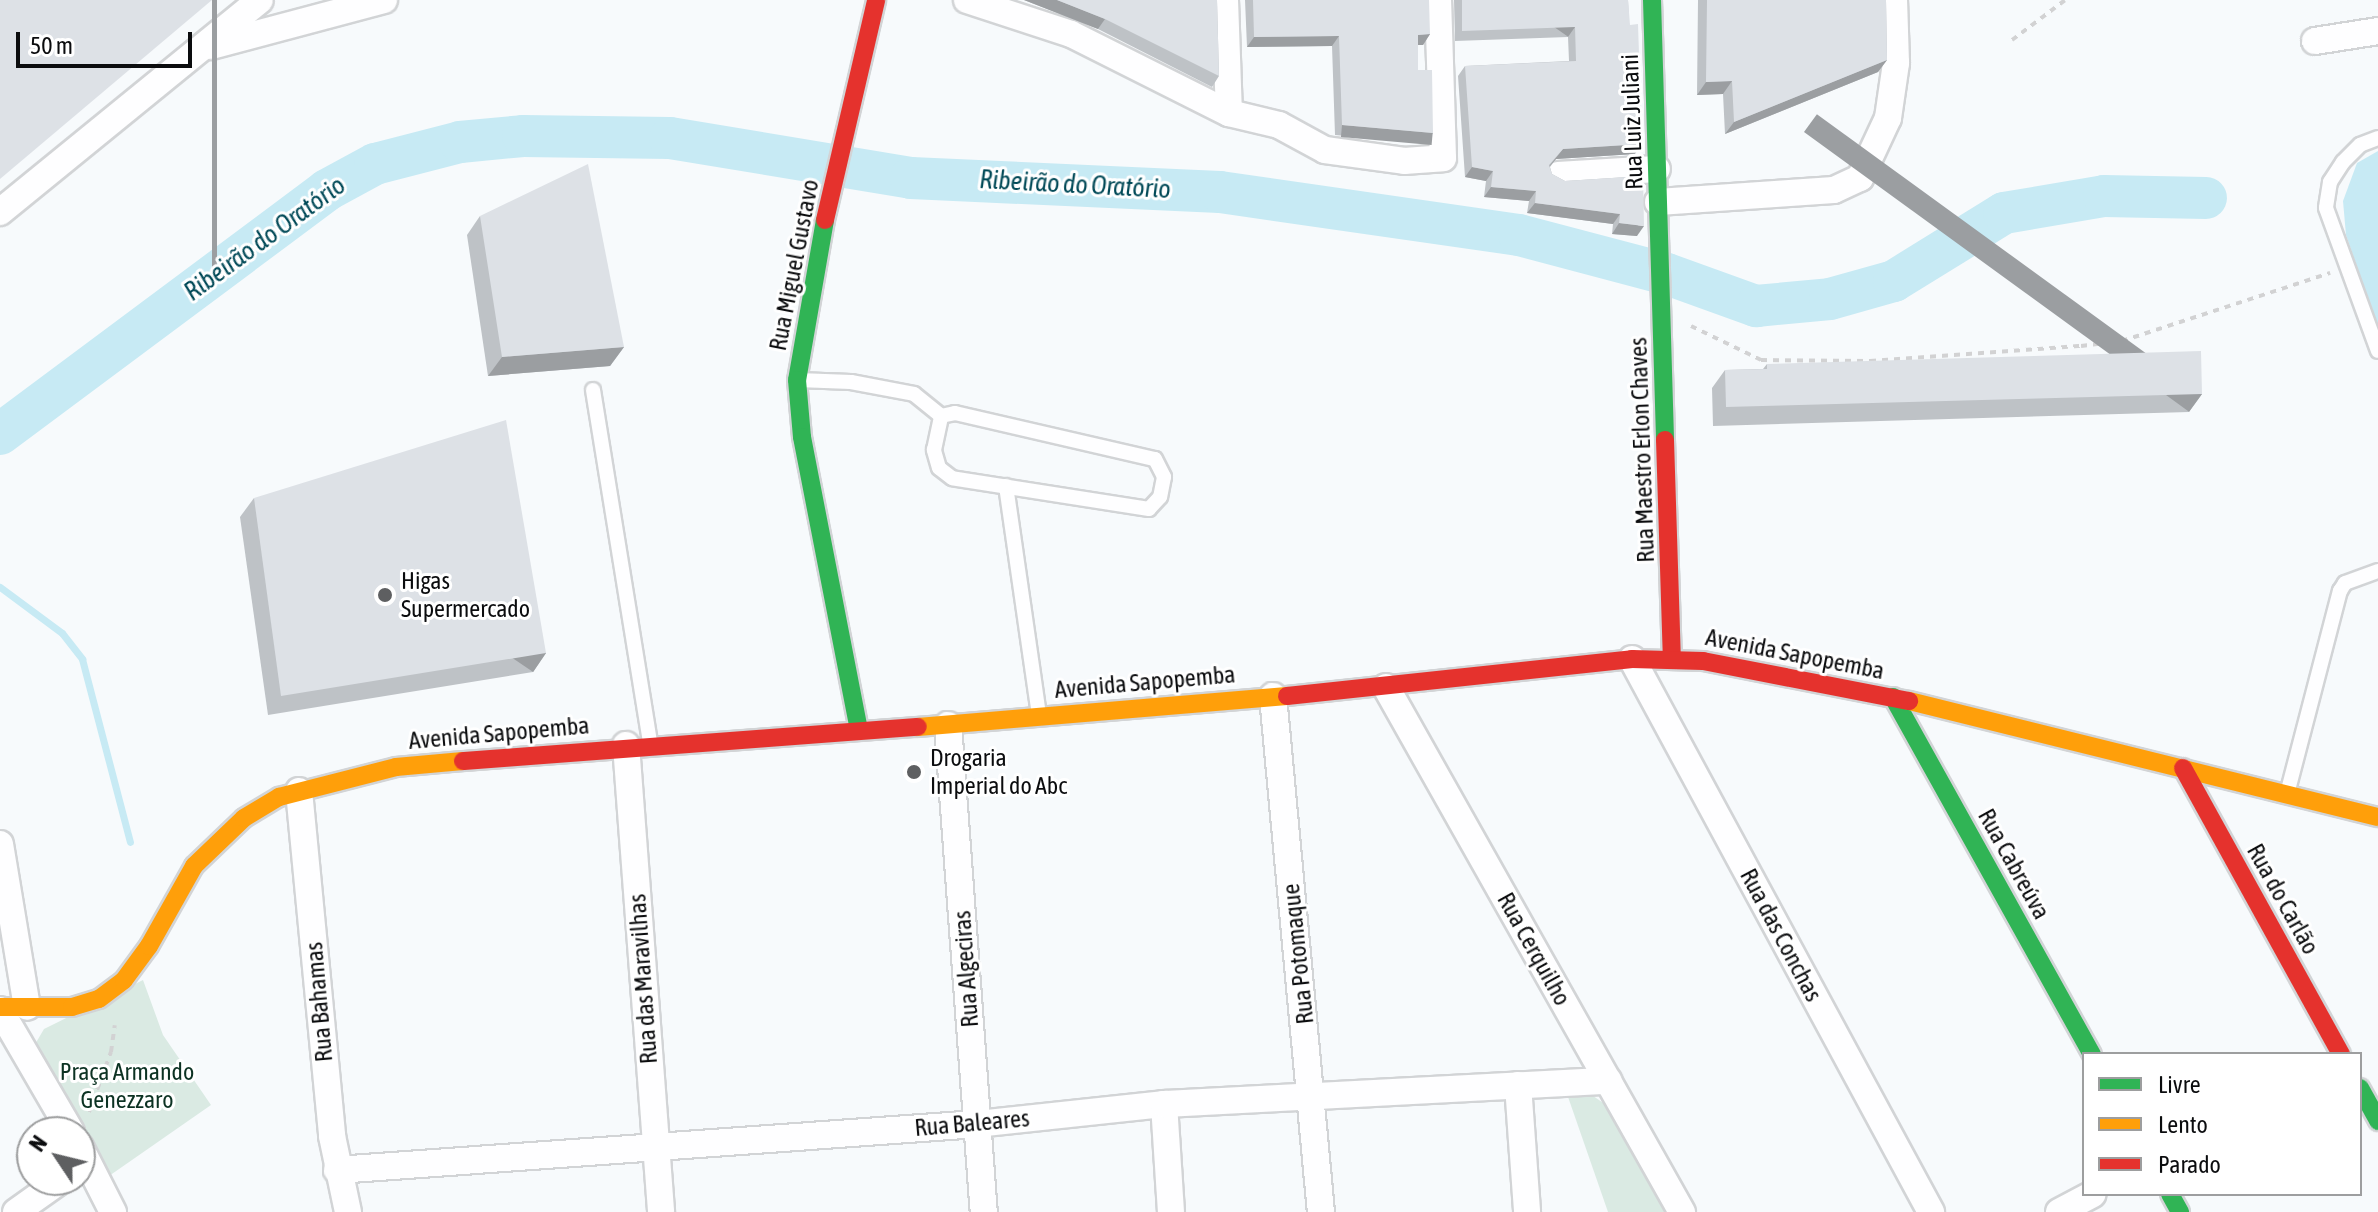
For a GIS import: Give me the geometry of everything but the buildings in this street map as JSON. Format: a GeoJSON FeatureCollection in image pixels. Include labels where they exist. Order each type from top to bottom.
{"type":"FeatureCollection","features":[{"type":"Feature","properties":{"kind":"main road","name":"Rua Miguel Gustavo"},"geometry":{"type":"LineString","coordinates":[[859,731],[802,437],[797,380],[811,279],[876,0]]}},
{"type":"Feature","properties":{"kind":"main road","name":"Rua Luiz Juliani"},"geometry":{"type":"LineString","coordinates":[[1652,0],[1660,243]]}},
{"type":"Feature","properties":{"kind":"main road","name":"Rua Maestro Erlon Chaves"},"geometry":{"type":"LineString","coordinates":[[1660,243],[1672,657]]}},
{"type":"Feature","properties":{"kind":"main road","name":"Avenida Sapopemba"},"geometry":{"type":"LineString","coordinates":[[0,1009],[72,1007],[111,992],[149,946],[180,887],[208,850],[244,818],[299,791],[396,767],[638,744],[948,725],[1386,687],[1632,659],[1672,657],[1893,697],[2378,817]]}},
{"type":"Feature","properties":{"kind":"main road","name":"Rua Cabreúva"},"geometry":{"type":"LineString","coordinates":[[1893,697],[2091,1052]]}},
{"type":"Feature","properties":{"kind":"main road","name":"Rua do Carlão"},"geometry":{"type":"LineString","coordinates":[[2183,768],[2340,1052]]}},
{"type":"Feature","properties":{"kind":"main road"},"geometry":{"type":"LineString","coordinates":[[2362,1092],[2378,1121]]}},
{"type":"Feature","properties":{"kind":"street"},"geometry":{"type":"LineString","coordinates":[[0,212],[260,0]]}},
{"type":"Feature","properties":{"kind":"street"},"geometry":{"type":"LineString","coordinates":[[204,48],[384,0]]}},
{"type":"Feature","properties":{"kind":"street"},"geometry":{"type":"LineString","coordinates":[[967,0],[1071,34],[1229,113],[1279,125],[1331,152],[1397,160],[1443,152],[1438,0]]}},
{"type":"Feature","properties":{"kind":"street"},"geometry":{"type":"LineString","coordinates":[[1225,0],[1229,113]]}},
{"type":"Feature","properties":{"kind":"street"},"geometry":{"type":"LineString","coordinates":[[1658,202],[1834,190],[1860,178],[1888,118],[1896,63],[1894,0]]}},
{"type":"Feature","properties":{"kind":"street"},"geometry":{"type":"LineString","coordinates":[[2315,41],[2378,31]]}},
{"type":"Feature","properties":{"kind":"street"},"geometry":{"type":"LineString","coordinates":[[1558,175],[1657,169]]}},
{"type":"Feature","properties":{"kind":"street","name":"Rua das Conchas"},"geometry":{"type":"LineString","coordinates":[[1632,659],[1931,1212]]}},
{"type":"Feature","properties":{"kind":"street","name":"Rua Cerquilho"},"geometry":{"type":"LineString","coordinates":[[1386,687],[1682,1212]]}},
{"type":"Feature","properties":{"kind":"street","name":"Rua Potomaque"},"geometry":{"type":"LineString","coordinates":[[1273,696],[1321,1212]]}},
{"type":"Feature","properties":{"kind":"street","name":"Rua Algeciras"},"geometry":{"type":"LineString","coordinates":[[948,725],[984,1212]]}},
{"type":"Feature","properties":{"kind":"street","name":"Rua das Maravilhas"},"geometry":{"type":"LineString","coordinates":[[638,744],[661,1212]]}},
{"type":"Feature","properties":{"kind":"street","name":"Rua Bahamas"},"geometry":{"type":"LineString","coordinates":[[299,791],[337,1170],[348,1212]]}},
{"type":"Feature","properties":{"kind":"street"},"geometry":{"type":"LineString","coordinates":[[0,844],[27,1007]]}},
{"type":"Feature","properties":{"kind":"street"},"geometry":{"type":"LineString","coordinates":[[0,1009],[60,1116]]}},
{"type":"Feature","properties":{"kind":"street","name":"Rua Baleares"},"geometry":{"type":"LineString","coordinates":[[337,1170],[977,1124],[1164,1104],[1608,1081]]}},
{"type":"Feature","properties":{"kind":"street"},"geometry":{"type":"LineString","coordinates":[[1518,1085],[1527,1212]]}},
{"type":"Feature","properties":{"kind":"street"},"geometry":{"type":"LineString","coordinates":[[1164,1104],[1171,1212]]}},
{"type":"Feature","properties":{"kind":"street"},"geometry":{"type":"LineString","coordinates":[[96,1181],[113,1212]]}},
{"type":"Feature","properties":{"kind":"street"},"geometry":{"type":"LineString","coordinates":[[16,1212],[38,1196]]}},
{"type":"Feature","properties":{"kind":"street"},"geometry":{"type":"LineString","coordinates":[[2059,1212],[2089,1196]]}},
{"type":"Feature","properties":{"kind":"lane"},"geometry":{"type":"LineString","coordinates":[[2378,138],[2360,145],[2330,182],[2326,208],[2378,351]]}},
{"type":"Feature","properties":{"kind":"lane"},"geometry":{"type":"LineString","coordinates":[[797,380],[851,382],[914,394],[941,416]]}},
{"type":"Feature","properties":{"kind":"lane"},"geometry":{"type":"LineString","coordinates":[[593,390],[638,744]]}},
{"type":"Feature","properties":{"kind":"lane"},"geometry":{"type":"LineString","coordinates":[[955,413],[1155,459],[1164,477],[1160,497],[1149,509],[952,478],[939,468],[934,450],[941,416],[955,413]]}},
{"type":"Feature","properties":{"kind":"lane"},"geometry":{"type":"LineString","coordinates":[[1006,486],[1039,715]]}},
{"type":"Feature","properties":{"kind":"lane"},"geometry":{"type":"LineString","coordinates":[[2287,794],[2340,591],[2345,583],[2378,571]]}},
{"type":"Feature","properties":{"kind":"path"},"geometry":{"type":"LineString","coordinates":[[2012,40],[2065,0]]}},
{"type":"Feature","properties":{"kind":"path"},"geometry":{"type":"LineString","coordinates":[[1662,308],[1761,360],[1870,361],[2122,341],[2348,267]]}},
{"type":"Feature","properties":{"kind":"path"},"geometry":{"type":"LineString","coordinates":[[90,1116],[111,1052],[117,1009],[111,992]]}},
{"type":"Feature","properties":{"kind":"green space","name":"Praça Armando Genezzaro"},"geometry":{"type":"Polygon","coordinates":[[[143,980],[163,1035],[211,1105],[109,1176],[96,1153],[96,1116],[74,1116],[34,1046],[44,1029],[143,980]]]}},
{"type":"Feature","properties":{"kind":"green space"},"geometry":{"type":"Polygon","coordinates":[[[1586,1091],[1609,1107],[1668,1212],[1608,1212],[1567,1094],[1586,1091]]]}},
{"type":"Feature","properties":{"kind":"water"},"geometry":{"type":"Polygon","coordinates":[[[2378,151],[2378,328],[2346,235],[2343,201],[2357,163],[2378,151]]]}},
{"type":"Feature","properties":{"kind":"waterway","name":"Ribeirão do Oratório"},"geometry":{"type":"LineString","coordinates":[[0,434],[327,190],[375,164],[460,142],[523,136],[670,138],[911,178],[1220,192],[1519,235],[1667,274],[1756,306],[1830,299],[1894,281],[2004,213],[2104,196],[2206,198]]}},
{"type":"Feature","properties":{"kind":"waterway"},"geometry":{"type":"LineString","coordinates":[[0,587],[62,633],[82,659],[130,842]]}},
{"type":"Feature","properties":{"kind":"traffic: fast"},"geometry":{"type":"LineString","coordinates":[[1652,0],[1665,440]]}},
{"type":"Feature","properties":{"kind":"traffic: fast"},"geometry":{"type":"LineString","coordinates":[[825,220],[797,380],[802,437],[859,731]]}},
{"type":"Feature","properties":{"kind":"traffic: fast"},"geometry":{"type":"LineString","coordinates":[[1893,697],[2091,1052]]}},
{"type":"Feature","properties":{"kind":"traffic: fast"},"geometry":{"type":"LineString","coordinates":[[2362,1092],[2378,1121]]}},
{"type":"Feature","properties":{"kind":"traffic: fast"},"geometry":{"type":"LineString","coordinates":[[2171,1196],[2180,1212]]}},
{"type":"Feature","properties":{"kind":"traffic: slow"},"geometry":{"type":"LineString","coordinates":[[918,727],[1287,696]]}},
{"type":"Feature","properties":{"kind":"traffic: slow"},"geometry":{"type":"LineString","coordinates":[[1909,701],[2378,817]]}},
{"type":"Feature","properties":{"kind":"traffic: slow"},"geometry":{"type":"LineString","coordinates":[[0,1007],[72,1007],[99,999],[124,980],[149,946],[194,866],[244,818],[279,797],[396,767],[463,761]]}},
{"type":"Feature","properties":{"kind":"traffic: jam"},"geometry":{"type":"LineString","coordinates":[[825,220],[876,0]]}},
{"type":"Feature","properties":{"kind":"traffic: jam"},"geometry":{"type":"LineString","coordinates":[[1665,440],[1672,657]]}},
{"type":"Feature","properties":{"kind":"traffic: jam"},"geometry":{"type":"LineString","coordinates":[[1287,696],[1632,659],[1703,661],[1909,701]]}},
{"type":"Feature","properties":{"kind":"traffic: jam"},"geometry":{"type":"LineString","coordinates":[[463,761],[918,727]]}},
{"type":"Feature","properties":{"kind":"traffic: jam"},"geometry":{"type":"LineString","coordinates":[[2183,768],[2340,1052]]}},
{"type":"Feature","properties":{"kind":"place","name":"Higas Supermercado"},"geometry":{"type":"Point","coordinates":[385,595]}},
{"type":"Feature","properties":{"kind":"place","name":"Drogaria Imperial do Abc"},"geometry":{"type":"Point","coordinates":[914,772]}}]}
